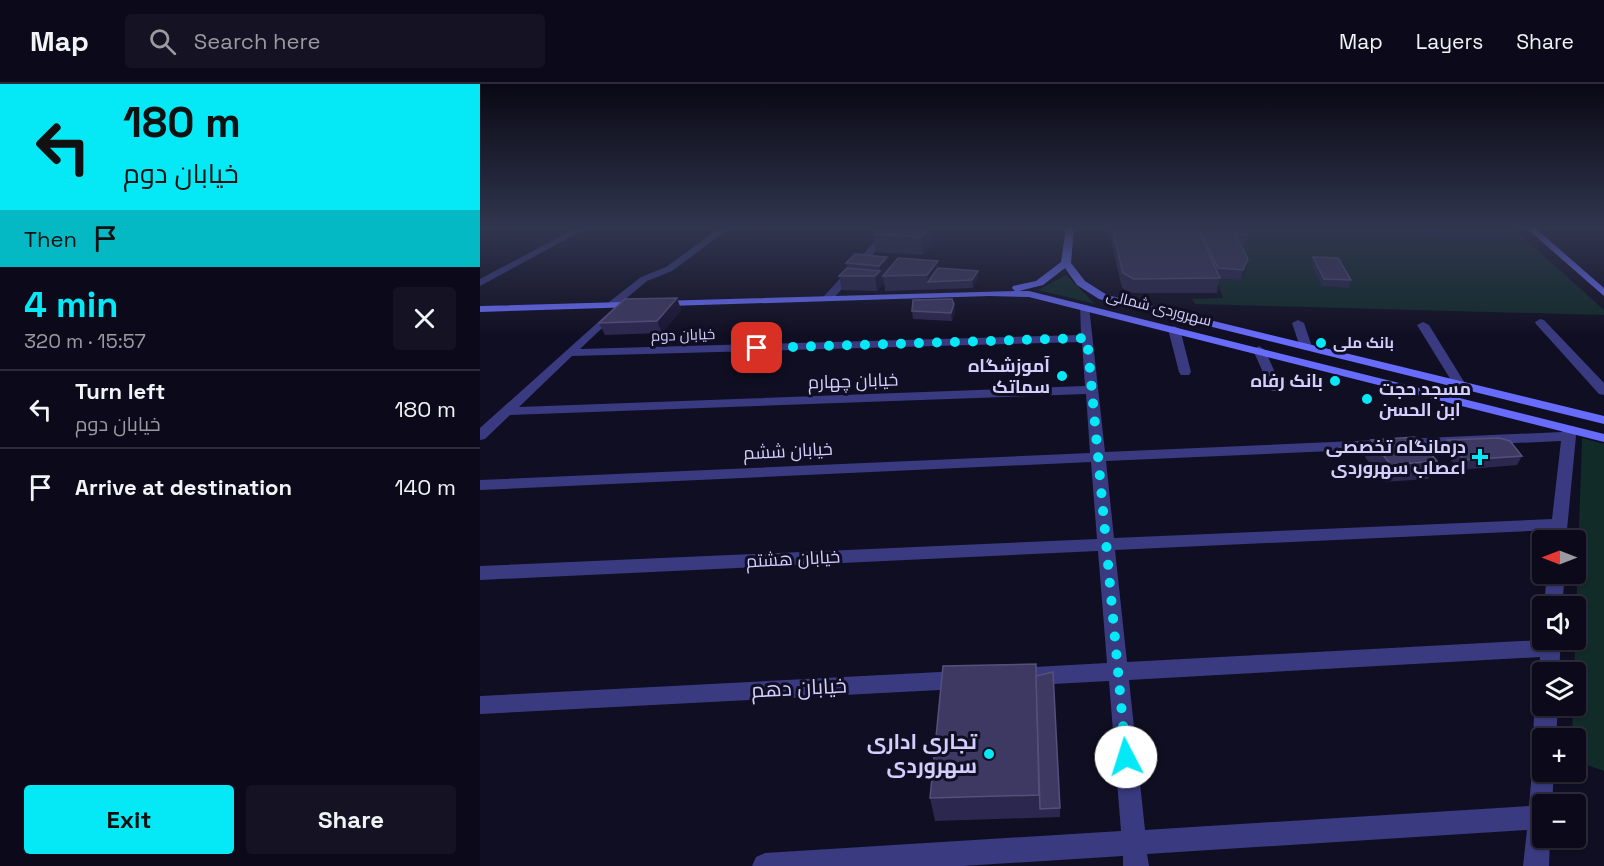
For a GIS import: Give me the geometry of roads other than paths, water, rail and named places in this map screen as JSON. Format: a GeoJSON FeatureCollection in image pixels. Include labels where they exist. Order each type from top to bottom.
{"type":"FeatureCollection","features":[{"type":"Feature","properties":{"kind":"main road"},"geometry":{"type":"LineString","coordinates":[[989,293],[1039,283],[1064,263]]}},
{"type":"Feature","properties":{"kind":"main road","name":"سهروردی شمالی"},"geometry":{"type":"LineString","coordinates":[[1067,263],[1081,283],[1103,297],[1604,420]]}},
{"type":"Feature","properties":{"kind":"main road"},"geometry":{"type":"LineString","coordinates":[[1570,263],[1604,293]]}},
{"type":"Feature","properties":{"kind":"main road","name":"سهروردی شمالی"},"geometry":{"type":"LineString","coordinates":[[480,309],[989,293],[1036,295],[1259,350],[1569,433],[1604,438]]}},
{"type":"Feature","properties":{"kind":"street"},"geometry":{"type":"LineString","coordinates":[[480,283],[517,263]]}},
{"type":"Feature","properties":{"kind":"street"},"geometry":{"type":"LineString","coordinates":[[480,436],[644,279],[677,263]]}},
{"type":"Feature","properties":{"kind":"street"},"geometry":{"type":"LineString","coordinates":[[828,298],[860,263]]}},
{"type":"Feature","properties":{"kind":"street"},"geometry":{"type":"LineString","coordinates":[[1084,306],[1135,854]]}},
{"type":"Feature","properties":{"kind":"street"},"geometry":{"type":"LineString","coordinates":[[1540,322],[1604,391]]}},
{"type":"Feature","properties":{"kind":"street"},"geometry":{"type":"LineString","coordinates":[[1298,323],[1306,347]]}},
{"type":"Feature","properties":{"kind":"street"},"geometry":{"type":"LineString","coordinates":[[1423,325],[1460,385]]}},
{"type":"Feature","properties":{"kind":"street"},"geometry":{"type":"LineString","coordinates":[[1174,329],[1185,372]]}},
{"type":"Feature","properties":{"kind":"street","name":"خیابان دوم"},"geometry":{"type":"LineString","coordinates":[[568,353],[1087,338]]}},
{"type":"Feature","properties":{"kind":"street"},"geometry":{"type":"LineString","coordinates":[[1259,350],[1276,388]]}},
{"type":"Feature","properties":{"kind":"street","name":"خیابان چهارم"},"geometry":{"type":"LineString","coordinates":[[507,411],[1092,390]]}},
{"type":"Feature","properties":{"kind":"street"},"geometry":{"type":"LineString","coordinates":[[1558,530],[1569,433]]}},
{"type":"Feature","properties":{"kind":"street","name":"خیابان ششم"},"geometry":{"type":"LineString","coordinates":[[480,485],[1569,433]]}},
{"type":"Feature","properties":{"kind":"street","name":"خیابان هشتم"},"geometry":{"type":"LineString","coordinates":[[480,573],[1106,544],[1532,533]]}},
{"type":"Feature","properties":{"kind":"street"},"geometry":{"type":"LineString","coordinates":[[1000,677],[1532,645]]}},
{"type":"Feature","properties":{"kind":"street","name":"خیابان دهم"},"geometry":{"type":"LineString","coordinates":[[480,705],[976,679]]}},
{"type":"Feature","properties":{"kind":"street"},"geometry":{"type":"LineString","coordinates":[[765,866],[1135,854],[1532,818]]}},
{"type":"Feature","properties":{"kind":"street"},"geometry":{"type":"LineString","coordinates":[[1536,866],[1537,848]]}},
{"type":"Feature","properties":{"kind":"place","name":"بانک ملی"},"geometry":{"type":"Point","coordinates":[1321,343]}},
{"type":"Feature","properties":{"kind":"place","name":"آموزشگاه سماتک"},"geometry":{"type":"Point","coordinates":[1062,376]}},
{"type":"Feature","properties":{"kind":"place","name":"بانک رفاه"},"geometry":{"type":"Point","coordinates":[1335,381]}},
{"type":"Feature","properties":{"kind":"place","name":"مسجد حجت ابن الحسن"},"geometry":{"type":"Point","coordinates":[1367,399]}},
{"type":"Feature","properties":{"kind":"place","name":"درمانگاه تخصصی اعصاب سهروردی"},"geometry":{"type":"Point","coordinates":[1480,457]}},
{"type":"Feature","properties":{"kind":"place","name":"تجاری اداری سهروردی"},"geometry":{"type":"Point","coordinates":[989,754]}}]}
